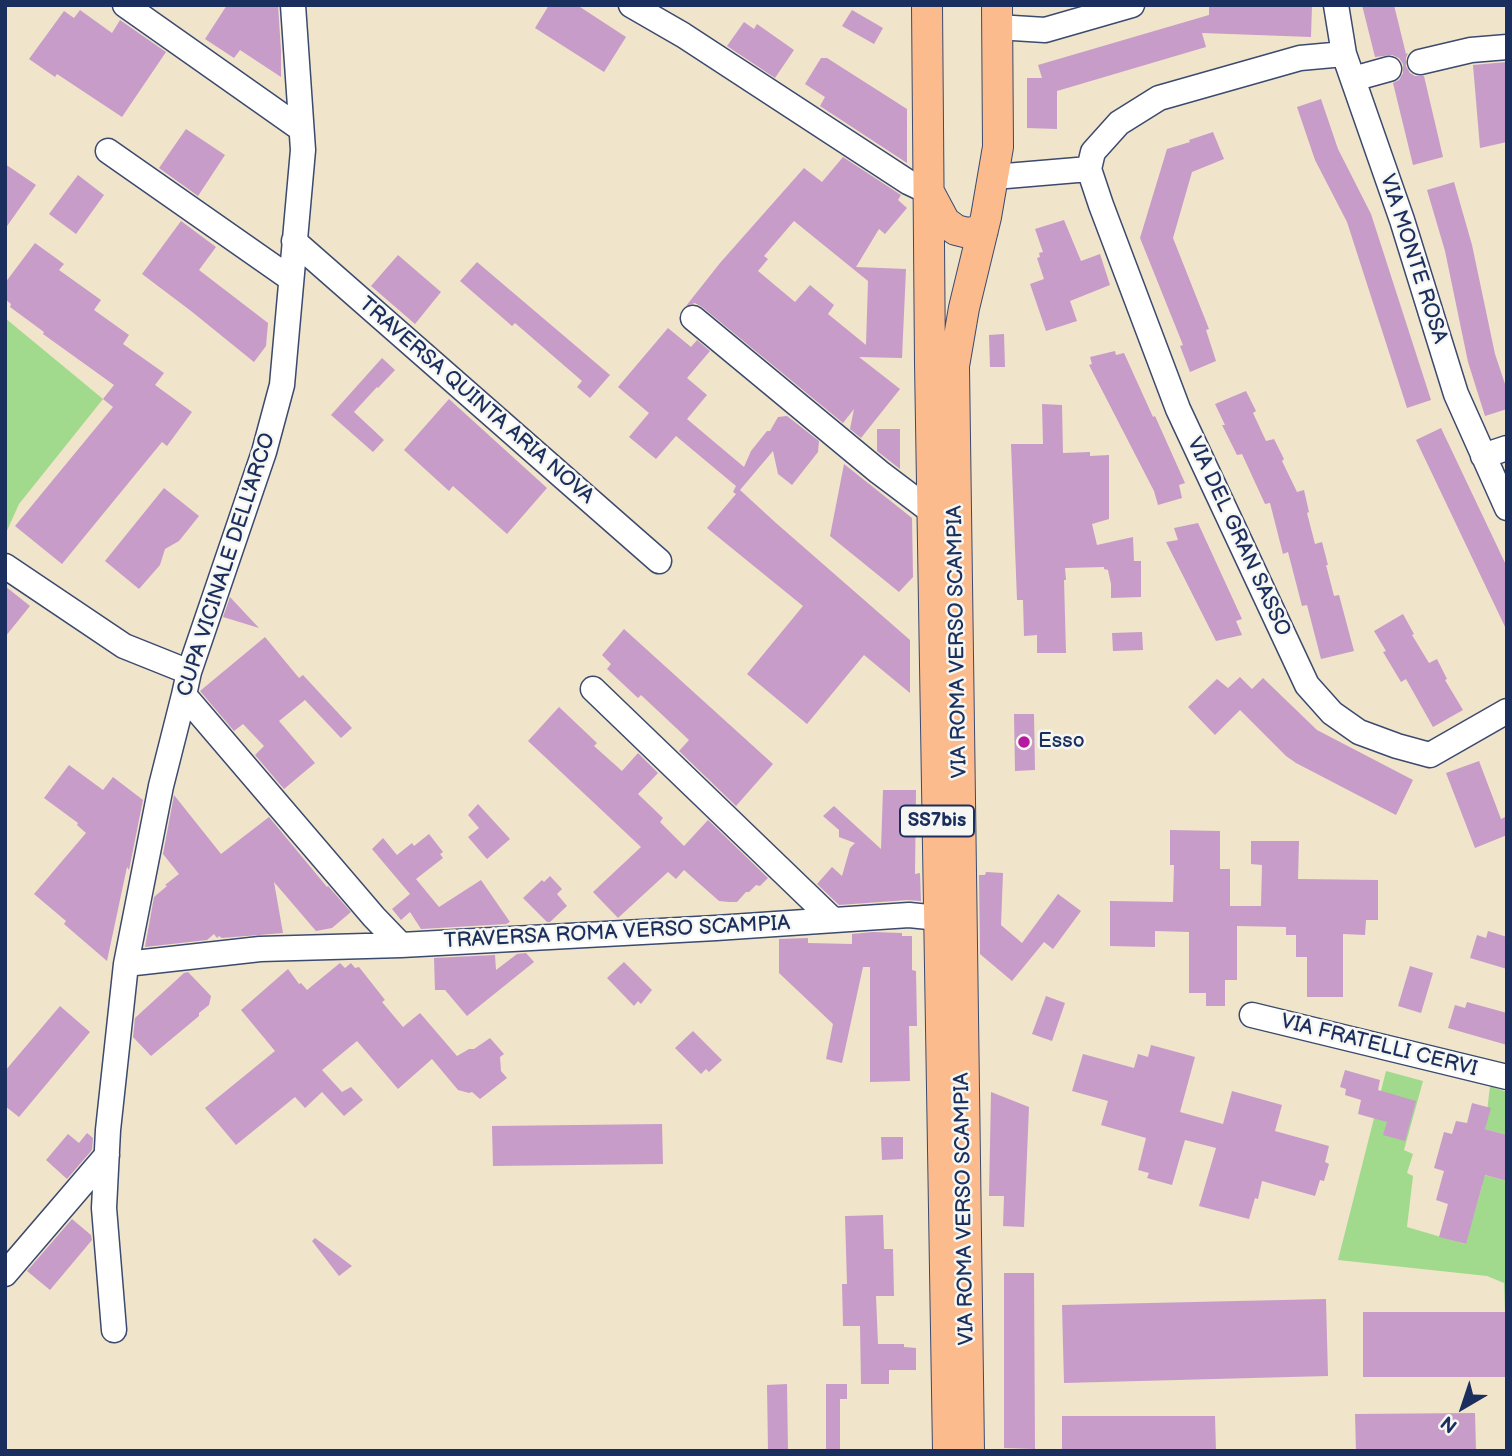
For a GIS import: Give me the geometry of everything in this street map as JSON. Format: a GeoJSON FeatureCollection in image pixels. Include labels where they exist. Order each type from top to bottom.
{"type":"FeatureCollection","features":[{"type":"Feature","properties":{"kind":"main road","name":"VIA ROMA VERSO SCAMPIA"},"geometry":{"type":"LineString","coordinates":[[927,5],[932,512],[948,1451]]}},
{"type":"Feature","properties":{"kind":"main road","name":"VIA ROMA VERSO SCAMPIA"},"geometry":{"type":"LineString","coordinates":[[969,1451],[954,366],[998,147],[997,16]]}},
{"type":"Feature","properties":{"kind":"main road"},"geometry":{"type":"LineString","coordinates":[[929,192],[945,222],[956,230],[968,233],[983,230]]}},
{"type":"Feature","properties":{"kind":"street"},"geometry":{"type":"LineString","coordinates":[[125,5],[301,128]]}},
{"type":"Feature","properties":{"kind":"street","name":"CUPA VICINALE DELL'ARCO"},"geometry":{"type":"LineString","coordinates":[[114,1330],[104,1208],[108,1130],[126,964],[161,786],[186,683],[264,452],[282,385],[303,150],[293,5]]}},
{"type":"Feature","properties":{"kind":"street"},"geometry":{"type":"LineString","coordinates":[[631,5],[683,35],[908,182],[929,192]]}},
{"type":"Feature","properties":{"kind":"street"},"geometry":{"type":"LineString","coordinates":[[997,16],[1045,30],[1132,5]]}},
{"type":"Feature","properties":{"kind":"street","name":"VIA MONTE ROSA"},"geometry":{"type":"LineString","coordinates":[[1336,5],[1344,54],[1402,220],[1455,394],[1507,508]]}},
{"type":"Feature","properties":{"kind":"street"},"geometry":{"type":"LineString","coordinates":[[1420,62],[1471,50],[1507,47]]}},
{"type":"Feature","properties":{"kind":"street"},"geometry":{"type":"LineString","coordinates":[[993,174],[1006,176],[1089,169],[1093,152],[1119,123],[1159,98],[1300,58],[1344,54]]}},
{"type":"Feature","properties":{"kind":"street"},"geometry":{"type":"LineString","coordinates":[[1353,79],[1390,69]]}},
{"type":"Feature","properties":{"kind":"street"},"geometry":{"type":"LineString","coordinates":[[108,151],[291,279]]}},
{"type":"Feature","properties":{"kind":"street","name":"VIA DEL GRAN SASSO"},"geometry":{"type":"LineString","coordinates":[[1089,169],[1178,409],[1307,685],[1332,713],[1360,732],[1430,755],[1507,712]]}},
{"type":"Feature","properties":{"kind":"street","name":"TRAVERSA QUINTA ARIA NOVA"},"geometry":{"type":"LineString","coordinates":[[295,241],[659,561]]}},
{"type":"Feature","properties":{"kind":"street"},"geometry":{"type":"LineString","coordinates":[[692,318],[879,472],[932,512]]}},
{"type":"Feature","properties":{"kind":"street"},"geometry":{"type":"LineString","coordinates":[[1483,456],[1507,448]]}},
{"type":"Feature","properties":{"kind":"street"},"geometry":{"type":"LineString","coordinates":[[5,566],[124,646],[186,683],[374,917],[401,946]]}},
{"type":"Feature","properties":{"kind":"street","name":"TRAVERSA ROMA VERSO SCAMPIA"},"geometry":{"type":"LineString","coordinates":[[593,689],[832,920]]}},
{"type":"Feature","properties":{"kind":"street","name":"TRAVERSA ROMA VERSO SCAMPIA"},"geometry":{"type":"LineString","coordinates":[[126,964],[260,948],[401,946],[909,915],[939,918]]}},
{"type":"Feature","properties":{"kind":"street","name":"VIA FRATELLI CERVI"},"geometry":{"type":"LineString","coordinates":[[1252,1015],[1507,1077]]}},
{"type":"Feature","properties":{"kind":"street"},"geometry":{"type":"LineString","coordinates":[[5,1274],[107,1155]]}},
{"type":"Feature","properties":{"kind":"green space"},"geometry":{"type":"Polygon","coordinates":[[[5,318],[103,399],[19,504],[5,535],[5,318]]]}},
{"type":"Feature","properties":{"kind":"green space"},"geometry":{"type":"Polygon","coordinates":[[[1386,1071],[1423,1081],[1404,1150],[1413,1154],[1407,1173],[1413,1176],[1407,1227],[1465,1244],[1482,1186],[1473,1172],[1507,1181],[1507,1312],[1504,1283],[1487,1276],[1338,1260],[1386,1071]]]}},
{"type":"Feature","properties":{"kind":"green space"},"geometry":{"type":"Polygon","coordinates":[[[1490,1086],[1507,1092],[1507,1135],[1485,1129],[1490,1086]]]}},
{"type":"Feature","properties":{"kind":"building"},"geometry":{"type":"Polygon","coordinates":[[[227,5],[278,5],[281,77],[240,50],[234,58],[205,39],[227,5]]]}},
{"type":"Feature","properties":{"kind":"building"},"geometry":{"type":"Polygon","coordinates":[[[549,5],[577,5],[626,37],[604,72],[535,28],[549,5]]]}},
{"type":"Feature","properties":{"kind":"building"},"geometry":{"type":"Polygon","coordinates":[[[1209,5],[1312,6],[1311,37],[1202,33],[1206,47],[1057,91],[1057,129],[1027,128],[1027,78],[1042,78],[1038,65],[1209,15],[1209,5]]]}},
{"type":"Feature","properties":{"kind":"building"},"geometry":{"type":"Polygon","coordinates":[[[1362,5],[1394,5],[1406,54],[1408,53],[1406,66],[1415,76],[1424,76],[1443,157],[1413,165],[1393,83],[1399,80],[1403,73],[1403,64],[1399,58],[1392,55],[1375,57],[1362,5]]]}},
{"type":"Feature","properties":{"kind":"building"},"geometry":{"type":"Polygon","coordinates":[[[80,10],[112,33],[120,20],[166,52],[122,117],[29,59],[64,11],[74,18],[80,10]]]}},
{"type":"Feature","properties":{"kind":"building"},"geometry":{"type":"Polygon","coordinates":[[[852,10],[883,28],[874,44],[842,26],[852,10]]]}},
{"type":"Feature","properties":{"kind":"building"},"geometry":{"type":"Polygon","coordinates":[[[744,22],[754,29],[757,24],[794,50],[775,78],[727,46],[744,22]]]}},
{"type":"Feature","properties":{"kind":"building"},"geometry":{"type":"Polygon","coordinates":[[[821,58],[827,58],[907,109],[907,163],[820,106],[825,97],[805,84],[821,58]]]}},
{"type":"Feature","properties":{"kind":"building"},"geometry":{"type":"Polygon","coordinates":[[[1507,62],[1507,142],[1480,148],[1473,65],[1507,62]]]}},
{"type":"Feature","properties":{"kind":"building"},"geometry":{"type":"Polygon","coordinates":[[[1321,99],[1338,149],[1371,214],[1431,400],[1407,408],[1347,222],[1315,160],[1297,107],[1321,99]]]}},
{"type":"Feature","properties":{"kind":"building"},"geometry":{"type":"Polygon","coordinates":[[[186,129],[225,155],[198,196],[159,168],[186,129]]]}},
{"type":"Feature","properties":{"kind":"building"},"geometry":{"type":"Polygon","coordinates":[[[1213,132],[1224,159],[1192,172],[1173,238],[1209,329],[1206,330],[1216,361],[1190,372],[1180,346],[1183,345],[1140,238],[1167,149],[1213,132]]]}},
{"type":"Feature","properties":{"kind":"building"},"geometry":{"type":"Polygon","coordinates":[[[843,157],[901,195],[898,200],[907,208],[885,234],[879,229],[856,267],[906,269],[902,358],[859,357],[900,389],[861,438],[850,429],[854,409],[843,423],[702,307],[695,303],[686,306],[720,263],[804,168],[822,182],[843,157]],[[794,221],[764,256],[768,259],[758,271],[795,302],[810,285],[834,305],[828,314],[866,345],[868,281],[794,221]]]}},
{"type":"Feature","properties":{"kind":"building"},"geometry":{"type":"Polygon","coordinates":[[[5,164],[36,185],[5,229],[5,164]]]}},
{"type":"Feature","properties":{"kind":"building"},"geometry":{"type":"Polygon","coordinates":[[[78,175],[104,195],[76,234],[49,214],[78,175]]]}},
{"type":"Feature","properties":{"kind":"building"},"geometry":{"type":"Polygon","coordinates":[[[1454,182],[1472,245],[1495,354],[1507,390],[1507,409],[1485,416],[1468,362],[1445,251],[1427,190],[1454,182]]]}},
{"type":"Feature","properties":{"kind":"building"},"geometry":{"type":"Polygon","coordinates":[[[1064,220],[1081,261],[1100,254],[1110,285],[1070,301],[1077,321],[1046,331],[1030,284],[1044,279],[1037,258],[1040,257],[1039,253],[1043,252],[1035,229],[1064,220]]]}},
{"type":"Feature","properties":{"kind":"building"},"geometry":{"type":"Polygon","coordinates":[[[181,221],[216,247],[199,270],[268,323],[266,346],[254,362],[142,274],[181,221]]]}},
{"type":"Feature","properties":{"kind":"building"},"geometry":{"type":"Polygon","coordinates":[[[35,243],[64,264],[59,270],[101,300],[94,310],[129,335],[123,344],[164,373],[155,385],[192,412],[167,446],[162,442],[62,564],[15,526],[113,407],[103,399],[114,385],[43,334],[44,332],[10,307],[11,304],[5,299],[5,283],[35,243]]]}},
{"type":"Feature","properties":{"kind":"building"},"geometry":{"type":"Polygon","coordinates":[[[398,255],[441,292],[415,324],[371,286],[398,255]]]}},
{"type":"Feature","properties":{"kind":"building"},"geometry":{"type":"Polygon","coordinates":[[[477,262],[610,375],[590,398],[577,387],[582,381],[515,323],[512,326],[460,281],[477,262]]]}},
{"type":"Feature","properties":{"kind":"building"},"geometry":{"type":"Polygon","coordinates":[[[668,328],[691,347],[697,340],[710,351],[687,378],[707,395],[687,419],[744,467],[751,451],[767,431],[770,431],[778,417],[787,416],[819,441],[818,452],[792,485],[778,474],[773,451],[740,490],[910,640],[910,693],[864,655],[807,724],[747,674],[803,606],[707,528],[736,494],[733,492],[736,486],[676,436],[656,459],[629,437],[649,413],[618,387],[668,328]]]}},
{"type":"Feature","properties":{"kind":"building"},"geometry":{"type":"Polygon","coordinates":[[[1004,334],[1005,367],[990,367],[989,335],[1004,334]]]}},
{"type":"Feature","properties":{"kind":"building"},"geometry":{"type":"Polygon","coordinates":[[[1115,351],[1116,355],[1124,353],[1153,417],[1155,416],[1185,483],[1179,485],[1182,498],[1158,505],[1154,491],[1089,365],[1092,364],[1090,357],[1115,351]]]}},
{"type":"Feature","properties":{"kind":"building"},"geometry":{"type":"Polygon","coordinates":[[[382,358],[395,370],[354,412],[384,440],[373,452],[331,415],[382,358]]]}},
{"type":"Feature","properties":{"kind":"building"},"geometry":{"type":"Polygon","coordinates":[[[1246,391],[1266,441],[1274,439],[1297,492],[1304,490],[1315,544],[1322,542],[1334,596],[1339,595],[1354,651],[1321,659],[1307,605],[1302,606],[1288,552],[1283,554],[1270,503],[1265,504],[1242,454],[1237,455],[1222,425],[1225,425],[1215,404],[1246,391]]]}},
{"type":"Feature","properties":{"kind":"building"},"geometry":{"type":"Polygon","coordinates":[[[449,399],[547,488],[507,534],[453,486],[449,491],[404,450],[449,399]]]}},
{"type":"Feature","properties":{"kind":"building"},"geometry":{"type":"Polygon","coordinates":[[[1042,404],[1062,405],[1063,453],[1090,452],[1090,456],[1109,455],[1109,519],[1092,524],[1097,545],[1133,537],[1134,561],[1141,561],[1141,597],[1111,598],[1108,570],[1104,567],[1065,568],[1066,653],[1037,653],[1037,635],[1024,636],[1023,600],[1017,600],[1011,444],[1043,444],[1042,404]]]}},
{"type":"Feature","properties":{"kind":"building"},"geometry":{"type":"Polygon","coordinates":[[[1441,428],[1507,567],[1507,631],[1416,440],[1441,428]]]}},
{"type":"Feature","properties":{"kind":"building"},"geometry":{"type":"Polygon","coordinates":[[[877,429],[900,429],[900,469],[877,451],[877,429]]]}},
{"type":"Feature","properties":{"kind":"building"},"geometry":{"type":"Polygon","coordinates":[[[844,464],[912,518],[913,577],[899,592],[830,536],[844,464]]]}},
{"type":"Feature","properties":{"kind":"building"},"geometry":{"type":"Polygon","coordinates":[[[164,488],[199,516],[179,541],[165,549],[160,565],[139,589],[105,561],[164,488]]]}},
{"type":"Feature","properties":{"kind":"building"},"geometry":{"type":"Polygon","coordinates":[[[1198,523],[1242,619],[1236,621],[1242,635],[1216,641],[1166,542],[1178,540],[1174,528],[1198,523]]]}},
{"type":"Feature","properties":{"kind":"building"},"geometry":{"type":"Polygon","coordinates":[[[5,586],[30,606],[5,637],[5,586]]]}},
{"type":"Feature","properties":{"kind":"building"},"geometry":{"type":"Polygon","coordinates":[[[230,597],[259,628],[223,617],[230,597]]]}},
{"type":"Feature","properties":{"kind":"building"},"geometry":{"type":"Polygon","coordinates":[[[1403,614],[1429,663],[1437,659],[1447,679],[1445,680],[1463,710],[1433,727],[1406,679],[1401,682],[1374,631],[1403,614]]]}},
{"type":"Feature","properties":{"kind":"building"},"geometry":{"type":"Polygon","coordinates":[[[624,629],[773,764],[736,806],[679,751],[689,740],[641,695],[638,698],[607,669],[611,664],[602,655],[624,629]]]}},
{"type":"Feature","properties":{"kind":"building"},"geometry":{"type":"Polygon","coordinates":[[[1142,632],[1143,650],[1113,651],[1112,633],[1142,632]]]}},
{"type":"Feature","properties":{"kind":"building"},"geometry":{"type":"Polygon","coordinates":[[[265,637],[299,678],[303,675],[352,728],[341,738],[305,700],[279,721],[315,763],[284,789],[255,755],[264,746],[243,724],[234,731],[200,691],[265,637]]]}},
{"type":"Feature","properties":{"kind":"building"},"geometry":{"type":"Polygon","coordinates":[[[1240,677],[1252,689],[1263,678],[1317,730],[1413,780],[1396,815],[1296,763],[1240,710],[1215,735],[1188,707],[1217,679],[1228,688],[1240,677]]]}},
{"type":"Feature","properties":{"kind":"building"},"geometry":{"type":"Polygon","coordinates":[[[559,707],[597,743],[594,746],[622,771],[638,753],[658,773],[638,794],[663,818],[660,822],[684,846],[708,820],[768,878],[760,886],[756,885],[746,892],[737,902],[729,902],[719,901],[684,870],[676,879],[668,872],[618,918],[593,892],[641,847],[528,741],[559,707]]]}},
{"type":"Feature","properties":{"kind":"building"},"geometry":{"type":"Polygon","coordinates":[[[1014,714],[1034,714],[1035,770],[1015,771],[1014,714]]]}},
{"type":"Feature","properties":{"kind":"building"},"geometry":{"type":"Polygon","coordinates":[[[1479,761],[1501,819],[1507,816],[1507,835],[1475,848],[1446,773],[1479,761]]]}},
{"type":"Feature","properties":{"kind":"building"},"geometry":{"type":"Polygon","coordinates":[[[69,765],[103,790],[113,777],[143,800],[107,961],[34,894],[86,833],[78,823],[44,798],[69,765]]]}},
{"type":"Feature","properties":{"kind":"building"},"geometry":{"type":"Polygon","coordinates":[[[883,790],[916,790],[915,874],[920,873],[921,901],[839,905],[817,884],[832,867],[842,876],[850,848],[855,843],[839,837],[839,830],[823,816],[834,806],[881,849],[883,790]]]}},
{"type":"Feature","properties":{"kind":"building"},"geometry":{"type":"Polygon","coordinates":[[[174,795],[221,854],[269,817],[351,912],[332,928],[316,931],[274,882],[283,933],[222,938],[217,938],[214,934],[207,940],[145,947],[154,897],[179,874],[163,854],[174,795]]]}},
{"type":"Feature","properties":{"kind":"building"},"geometry":{"type":"Polygon","coordinates":[[[478,804],[510,839],[487,859],[468,837],[479,828],[468,815],[478,804]]]}},
{"type":"Feature","properties":{"kind":"building"},"geometry":{"type":"Polygon","coordinates":[[[1170,830],[1220,831],[1220,869],[1230,869],[1230,906],[1261,906],[1262,865],[1251,864],[1251,841],[1299,841],[1298,879],[1378,880],[1378,920],[1366,920],[1365,935],[1343,934],[1343,997],[1307,997],[1307,957],[1296,957],[1296,935],[1286,935],[1286,927],[1237,926],[1237,980],[1225,980],[1225,1006],[1206,1006],[1206,993],[1189,993],[1189,932],[1155,931],[1155,947],[1110,946],[1110,901],[1173,902],[1174,865],[1170,865],[1170,830]]]}},
{"type":"Feature","properties":{"kind":"building"},"geometry":{"type":"Polygon","coordinates":[[[429,834],[443,852],[440,854],[443,858],[416,879],[439,907],[481,880],[510,922],[421,929],[410,912],[401,920],[392,909],[410,894],[372,849],[383,838],[397,855],[429,834]]]}},
{"type":"Feature","properties":{"kind":"building"},"geometry":{"type":"Polygon","coordinates":[[[986,872],[1003,873],[1001,925],[1022,943],[1058,894],[1081,911],[1053,949],[1044,942],[1012,981],[980,954],[979,875],[985,875],[986,872]]]}},
{"type":"Feature","properties":{"kind":"building"},"geometry":{"type":"Polygon","coordinates":[[[550,876],[562,889],[557,894],[567,906],[547,922],[523,898],[550,876]]]}},
{"type":"Feature","properties":{"kind":"building"},"geometry":{"type":"Polygon","coordinates":[[[1488,931],[1507,937],[1507,969],[1470,958],[1477,935],[1486,938],[1488,931]]]}},
{"type":"Feature","properties":{"kind":"building"},"geometry":{"type":"Polygon","coordinates":[[[873,932],[912,936],[917,1026],[909,1026],[910,1081],[870,1082],[870,967],[863,967],[842,1063],[826,1059],[833,1024],[779,973],[779,939],[808,938],[808,943],[852,944],[852,934],[873,932]]]}},
{"type":"Feature","properties":{"kind":"building"},"geometry":{"type":"Polygon","coordinates":[[[526,953],[534,962],[467,1016],[445,990],[435,990],[434,958],[495,955],[496,970],[517,954],[526,953]]]}},
{"type":"Feature","properties":{"kind":"building"},"geometry":{"type":"Polygon","coordinates":[[[624,962],[652,990],[641,1004],[638,1001],[634,1006],[607,978],[624,962]]]}},
{"type":"Feature","properties":{"kind":"building"},"geometry":{"type":"Polygon","coordinates":[[[340,963],[345,968],[351,963],[355,968],[359,967],[385,1000],[382,1002],[403,1027],[420,1013],[457,1056],[490,1038],[504,1054],[500,1057],[501,1071],[507,1078],[480,1099],[472,1092],[458,1090],[432,1059],[398,1089],[357,1041],[322,1070],[342,1092],[351,1087],[363,1100],[344,1116],[322,1092],[305,1108],[295,1097],[236,1145],[205,1108],[275,1051],[241,1010],[288,969],[307,990],[340,963]]]}},
{"type":"Feature","properties":{"kind":"building"},"geometry":{"type":"Polygon","coordinates":[[[1410,966],[1433,973],[1421,1013],[1398,1006],[1410,966]]]}},
{"type":"Feature","properties":{"kind":"building"},"geometry":{"type":"Polygon","coordinates":[[[188,972],[211,996],[209,1005],[151,1056],[133,1037],[135,1018],[188,972]]]}},
{"type":"Feature","properties":{"kind":"building"},"geometry":{"type":"Polygon","coordinates":[[[1046,996],[1065,1003],[1052,1041],[1032,1034],[1046,996]]]}},
{"type":"Feature","properties":{"kind":"building"},"geometry":{"type":"Polygon","coordinates":[[[1467,1002],[1507,1013],[1507,1045],[1448,1028],[1455,1005],[1465,1008],[1467,1002]]]}},
{"type":"Feature","properties":{"kind":"building"},"geometry":{"type":"Polygon","coordinates":[[[60,1006],[90,1032],[19,1117],[5,1106],[5,1071],[60,1006]]]}},
{"type":"Feature","properties":{"kind":"building"},"geometry":{"type":"Polygon","coordinates":[[[693,1031],[722,1060],[709,1072],[706,1069],[701,1074],[675,1048],[693,1031]]]}},
{"type":"Feature","properties":{"kind":"building"},"geometry":{"type":"Polygon","coordinates":[[[1151,1045],[1195,1057],[1180,1112],[1223,1124],[1232,1091],[1282,1105],[1275,1131],[1329,1146],[1325,1162],[1329,1164],[1324,1181],[1320,1180],[1315,1196],[1262,1181],[1249,1219],[1199,1206],[1216,1148],[1185,1140],[1172,1185],[1147,1178],[1149,1173],[1138,1170],[1146,1138],[1101,1125],[1108,1101],[1072,1091],[1083,1054],[1134,1068],[1138,1054],[1148,1057],[1151,1045]]]}},
{"type":"Feature","properties":{"kind":"building"},"geometry":{"type":"Polygon","coordinates":[[[1345,1070],[1380,1080],[1378,1090],[1416,1101],[1405,1141],[1383,1135],[1387,1122],[1358,1114],[1361,1100],[1345,1095],[1346,1089],[1340,1087],[1345,1070]]]}},
{"type":"Feature","properties":{"kind":"building"},"geometry":{"type":"Polygon","coordinates":[[[991,1092],[1029,1107],[1024,1227],[1003,1226],[1004,1196],[989,1196],[991,1092]]]}},
{"type":"Feature","properties":{"kind":"building"},"geometry":{"type":"Polygon","coordinates":[[[1472,1103],[1491,1108],[1485,1129],[1507,1135],[1507,1181],[1485,1175],[1466,1244],[1439,1237],[1448,1204],[1436,1200],[1444,1171],[1434,1168],[1444,1132],[1452,1134],[1456,1121],[1467,1123],[1472,1103]]]}},
{"type":"Feature","properties":{"kind":"building"},"geometry":{"type":"Polygon","coordinates":[[[662,1124],[663,1164],[493,1166],[492,1126],[662,1124]]]}},
{"type":"Feature","properties":{"kind":"building"},"geometry":{"type":"Polygon","coordinates":[[[87,1133],[93,1138],[92,1150],[67,1179],[46,1160],[68,1134],[79,1143],[87,1133]]]}},
{"type":"Feature","properties":{"kind":"building"},"geometry":{"type":"Polygon","coordinates":[[[881,1137],[903,1137],[903,1159],[882,1160],[881,1137]]]}},
{"type":"Feature","properties":{"kind":"building"},"geometry":{"type":"Polygon","coordinates":[[[883,1215],[884,1249],[893,1249],[894,1296],[876,1296],[878,1344],[904,1344],[904,1347],[916,1348],[916,1370],[889,1370],[889,1384],[861,1384],[860,1326],[843,1326],[842,1284],[847,1284],[845,1216],[883,1215]]]}},
{"type":"Feature","properties":{"kind":"building"},"geometry":{"type":"Polygon","coordinates":[[[72,1219],[91,1235],[92,1240],[50,1290],[27,1271],[72,1219]]]}},
{"type":"Feature","properties":{"kind":"building"},"geometry":{"type":"Polygon","coordinates":[[[315,1238],[352,1266],[339,1276],[312,1241],[315,1238]]]}},
{"type":"Feature","properties":{"kind":"building"},"geometry":{"type":"Polygon","coordinates":[[[1004,1273],[1034,1273],[1035,1449],[1004,1448],[1004,1273]]]}},
{"type":"Feature","properties":{"kind":"building"},"geometry":{"type":"Polygon","coordinates":[[[1326,1299],[1328,1376],[1064,1383],[1062,1305],[1326,1299]]]}},
{"type":"Feature","properties":{"kind":"building"},"geometry":{"type":"Polygon","coordinates":[[[1363,1312],[1507,1312],[1507,1377],[1363,1377],[1363,1312]]]}},
{"type":"Feature","properties":{"kind":"building"},"geometry":{"type":"Polygon","coordinates":[[[787,1384],[788,1451],[768,1451],[767,1385],[787,1384]]]}},
{"type":"Feature","properties":{"kind":"building"},"geometry":{"type":"Polygon","coordinates":[[[826,1384],[847,1384],[847,1399],[840,1399],[840,1451],[826,1451],[826,1384]]]}},
{"type":"Feature","properties":{"kind":"building"},"geometry":{"type":"Polygon","coordinates":[[[1475,1413],[1476,1451],[1356,1451],[1355,1414],[1475,1413]]]}},
{"type":"Feature","properties":{"kind":"building"},"geometry":{"type":"Polygon","coordinates":[[[1062,1416],[1215,1416],[1216,1451],[1062,1451],[1062,1416]]]}},
{"type":"Feature","properties":{"kind":"place","name":"Esso"},"geometry":{"type":"Point","coordinates":[1024,742]}}]}
